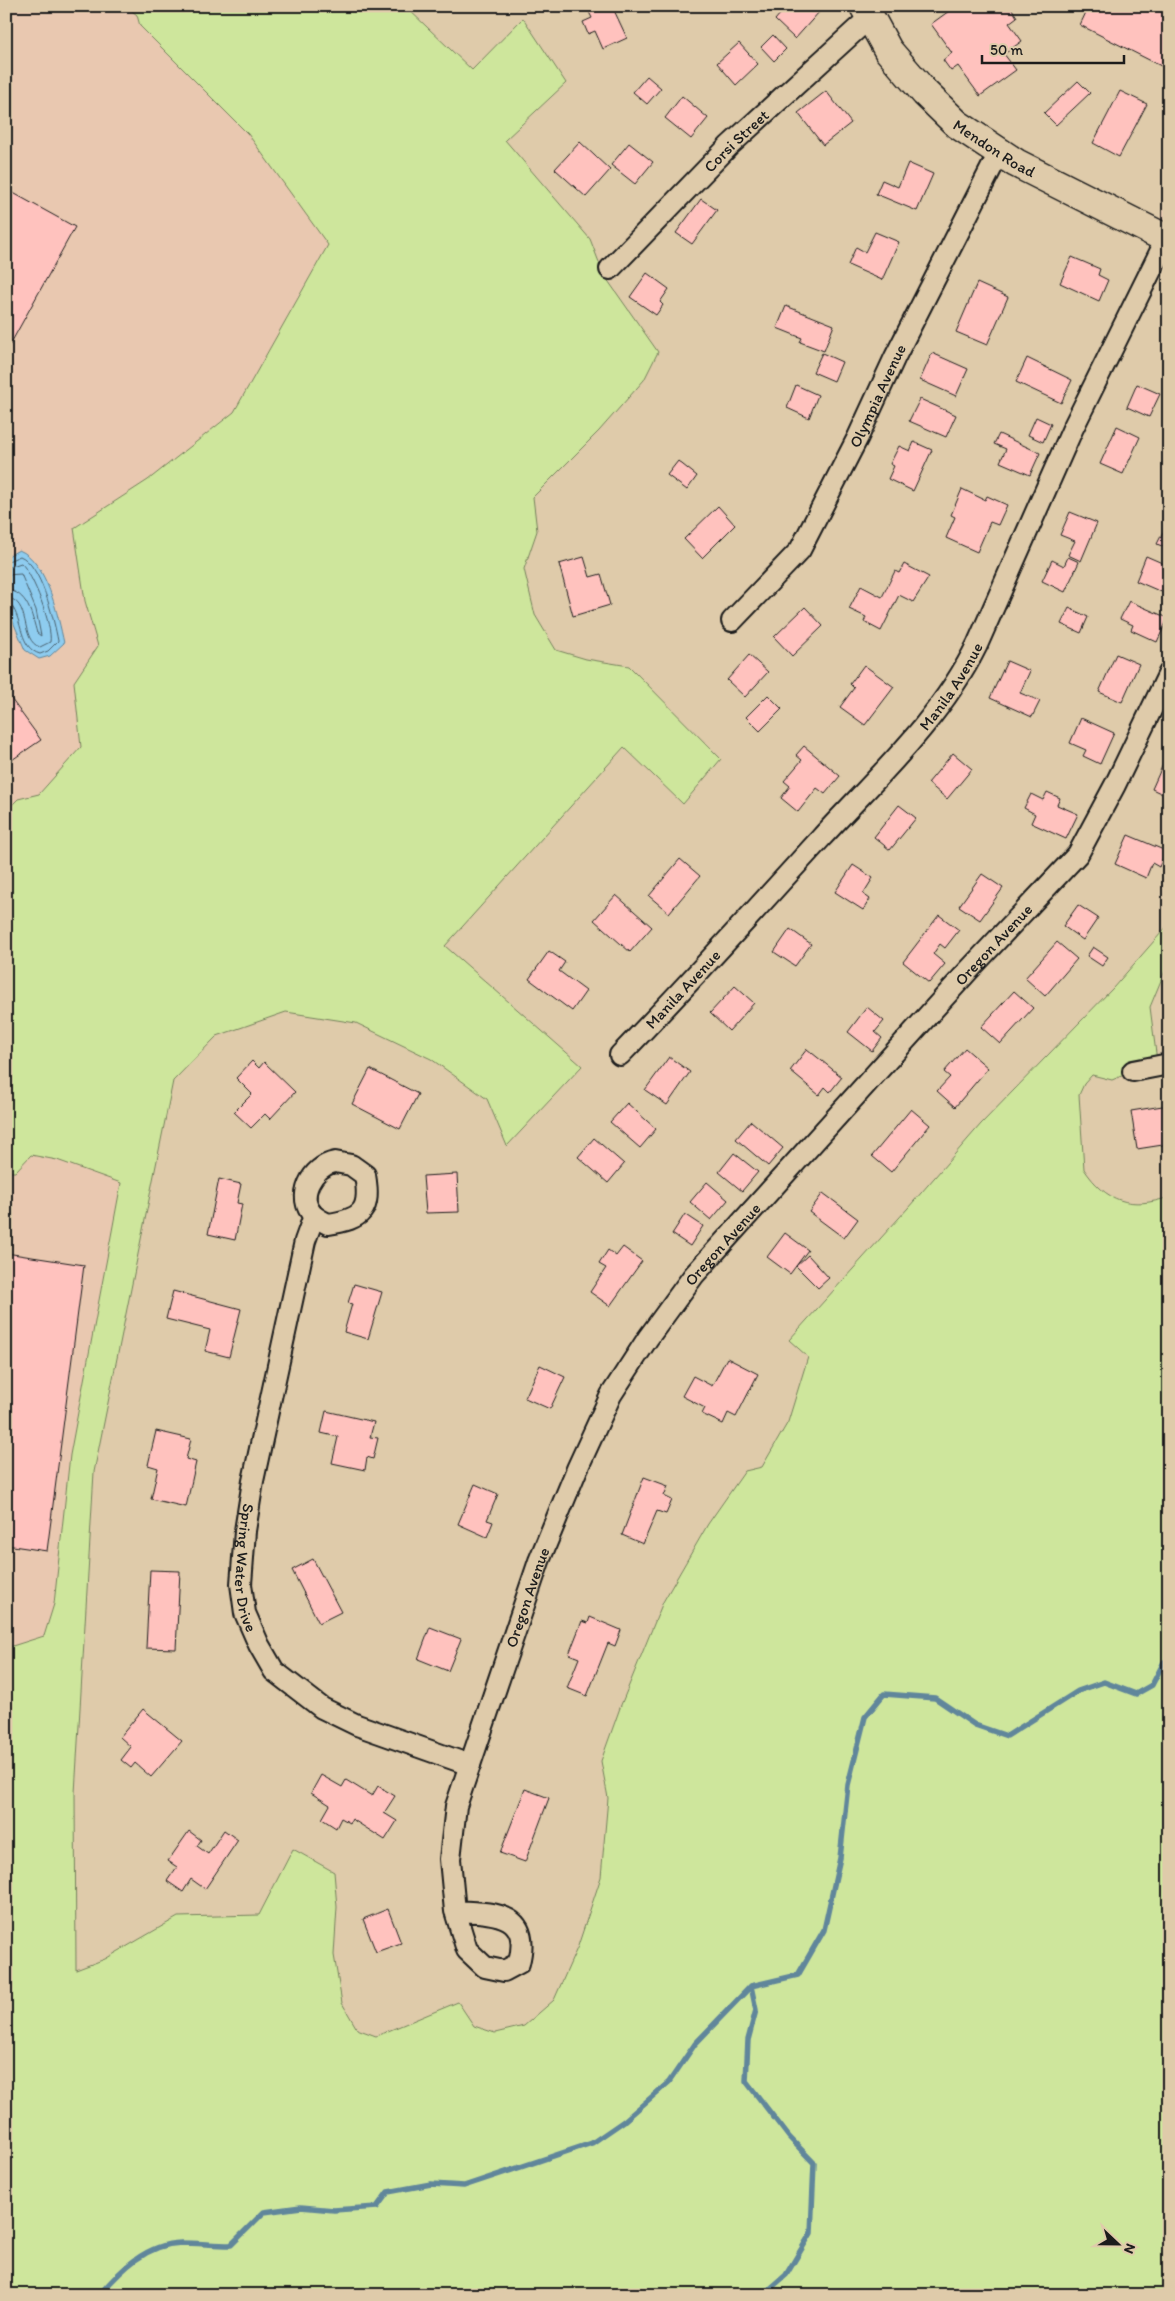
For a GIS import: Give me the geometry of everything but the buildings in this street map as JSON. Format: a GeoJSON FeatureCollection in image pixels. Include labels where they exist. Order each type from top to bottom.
{"type":"FeatureCollection","features":[{"type":"Feature","properties":{"kind":"main road","name":"Mendon Road"},"geometry":{"type":"LineString","coordinates":[[866,12],[888,50],[925,94],[957,124],[999,153],[1168,238]]}},
{"type":"Feature","properties":{"kind":"street","name":"Corsi Street"},"geometry":{"type":"LineString","coordinates":[[610,268],[729,146],[866,12]]}},
{"type":"Feature","properties":{"kind":"street","name":"Olympia Avenue"},"geometry":{"type":"LineString","coordinates":[[732,621],[800,550],[858,437],[895,357],[999,153]]}},
{"type":"Feature","properties":{"kind":"street","name":"Manila Avenue"},"geometry":{"type":"LineString","coordinates":[[620,1055],[715,956],[898,756],[946,699],[977,645],[1073,428],[1168,238]]}},
{"type":"Feature","properties":{"kind":"street","name":"Oregon Avenue"},"geometry":{"type":"LineString","coordinates":[[455,1911],[450,1859],[456,1806],[539,1561],[576,1469],[611,1395],[642,1346],[694,1275],[968,971],[1078,854],[1115,785],[1169,673]]}},
{"type":"Feature","properties":{"kind":"street"},"geometry":{"type":"LineString","coordinates":[[1133,1071],[1169,1064]]}},
{"type":"Feature","properties":{"kind":"street","name":"Spring Water Drive"},"geometry":{"type":"LineString","coordinates":[[314,1216],[305,1241],[253,1481],[245,1531],[241,1584],[245,1614],[259,1645],[274,1671],[315,1704],[357,1725],[470,1765]]}},
{"type":"Feature","properties":{"kind":"shaded area"},"geometry":{"type":"Polygon","coordinates":[[[6,6],[126,6],[137,15],[140,26],[248,134],[328,245],[234,412],[148,480],[74,528],[85,601],[98,646],[74,682],[81,747],[39,795],[18,799],[6,811],[6,6]]]}},
{"type":"Feature","properties":{"kind":"shaded area"},"geometry":{"type":"Polygon","coordinates":[[[1169,195],[1169,236],[1156,230],[1169,195]]]}},
{"type":"Feature","properties":{"kind":"shaded area"},"geometry":{"type":"Polygon","coordinates":[[[31,1155],[57,1160],[121,1183],[70,1455],[54,1604],[44,1636],[6,1648],[6,1172],[15,1172],[31,1155]]]}},
{"type":"Feature","properties":{"kind":"green space"},"geometry":{"type":"Polygon","coordinates":[[[126,6],[405,6],[472,70],[523,18],[566,83],[505,140],[590,239],[604,275],[658,352],[644,380],[599,431],[533,497],[537,531],[524,569],[535,615],[556,650],[586,659],[629,666],[721,759],[683,804],[624,747],[445,946],[582,1066],[507,1146],[487,1099],[431,1059],[356,1023],[286,1012],[217,1036],[173,1081],[94,1472],[75,1793],[76,1970],[105,1959],[178,1917],[259,1915],[293,1849],[334,1872],[337,1907],[334,1955],[342,2003],[357,2029],[376,2036],[458,2002],[474,2026],[495,2033],[524,2026],[554,2000],[578,1946],[601,1877],[608,1798],[601,1761],[621,1705],[663,1602],[708,1524],[745,1471],[762,1467],[788,1422],[808,1357],[789,1340],[981,1124],[1113,988],[1169,924],[1169,961],[1150,1007],[1157,1061],[1112,1080],[1092,1075],[1084,1084],[1079,1095],[1084,1169],[1092,1180],[1111,1196],[1131,1203],[1143,1203],[1169,1197],[1169,2295],[6,2295],[6,1648],[44,1636],[54,1604],[70,1455],[121,1183],[57,1160],[31,1155],[15,1172],[6,1172],[6,811],[18,799],[39,794],[81,747],[74,682],[98,646],[85,601],[74,528],[148,480],[234,412],[328,245],[248,134],[140,26],[137,15],[126,6]]]}},
{"type":"Feature","properties":{"kind":"water"},"geometry":{"type":"Polygon","coordinates":[[[19,550],[29,556],[44,577],[55,605],[64,643],[50,656],[39,659],[25,650],[6,605],[6,557],[19,550]]]}},
{"type":"Feature","properties":{"kind":"waterway"},"geometry":{"type":"LineString","coordinates":[[763,2295],[786,2275],[811,2233],[814,2163],[789,2137],[746,2081],[748,2040],[756,2010],[751,1986],[798,1975],[824,1930],[840,1858],[848,1785],[865,1717],[884,1694],[935,1698],[975,1725],[1007,1736],[1078,1691],[1104,1682],[1136,1694],[1152,1685],[1164,1662],[1169,1662]]}},
{"type":"Feature","properties":{"kind":"waterway"},"geometry":{"type":"LineString","coordinates":[[99,2295],[116,2276],[145,2253],[168,2244],[231,2245],[264,2212],[301,2207],[334,2210],[377,2207],[388,2192],[431,2184],[464,2186],[592,2143],[624,2121],[669,2082],[695,2044],[751,1986]]}}]}
